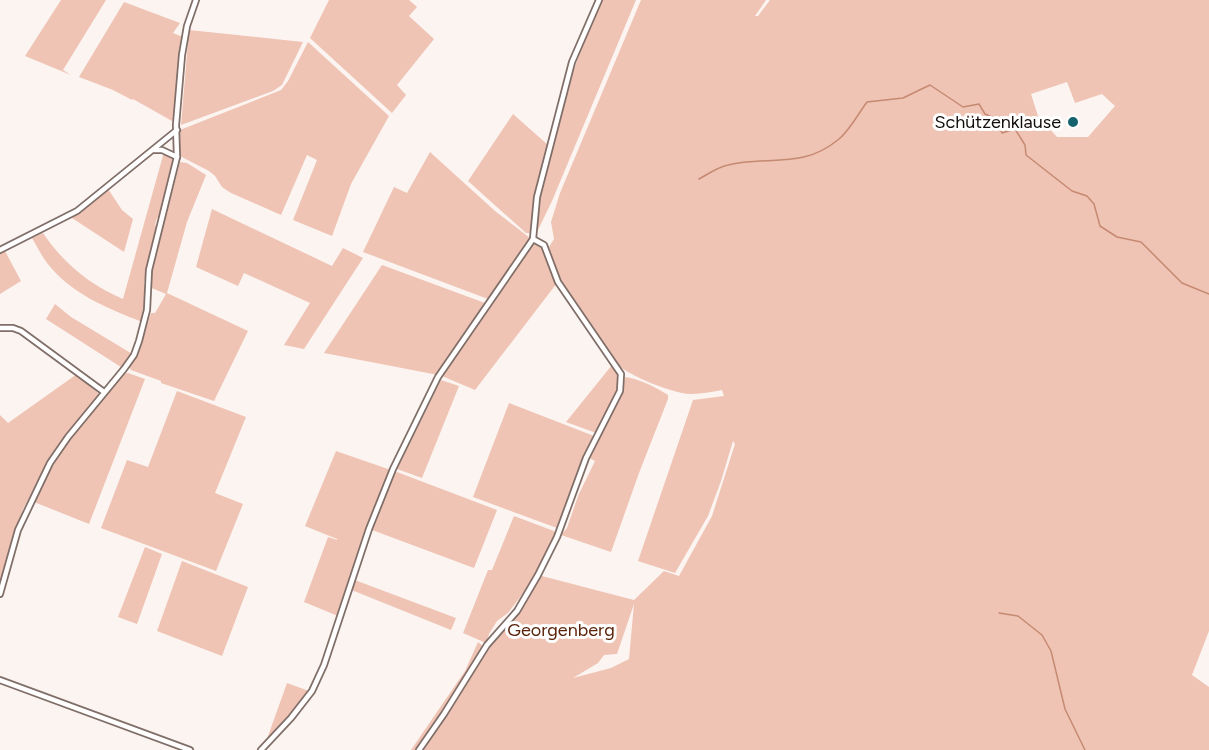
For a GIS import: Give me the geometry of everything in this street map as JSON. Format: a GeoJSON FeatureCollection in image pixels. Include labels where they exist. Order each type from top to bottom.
{"type":"FeatureCollection","features":[{"type":"Feature","properties":{"kind":"street"},"geometry":{"type":"LineString","coordinates":[[0,594],[18,530],[29,502],[50,463],[68,437],[124,369],[134,355],[139,341],[147,310],[149,270],[177,157],[182,55],[187,26],[196,0]]}},
{"type":"Feature","properties":{"kind":"street"},"geometry":{"type":"LineString","coordinates":[[261,750],[312,691],[320,674],[369,529],[393,469],[438,377],[532,239],[537,197],[572,62],[599,0]]}},
{"type":"Feature","properties":{"kind":"street"},"geometry":{"type":"LineString","coordinates":[[0,250],[77,212],[177,130]]}},
{"type":"Feature","properties":{"kind":"street"},"geometry":{"type":"LineString","coordinates":[[154,150],[171,152],[177,157]]}},
{"type":"Feature","properties":{"kind":"street"},"geometry":{"type":"LineString","coordinates":[[419,750],[487,645],[517,611],[538,575],[556,537],[586,458],[620,391],[621,374],[558,282],[544,245],[532,239]]}},
{"type":"Feature","properties":{"kind":"street"},"geometry":{"type":"LineString","coordinates":[[0,328],[13,328],[21,331],[104,392]]}},
{"type":"Feature","properties":{"kind":"street"},"geometry":{"type":"LineString","coordinates":[[0,680],[190,750]]}},
{"type":"Feature","properties":{"kind":"green space"},"geometry":{"type":"Polygon","coordinates":[[[61,0],[106,0],[63,70],[71,75],[25,56],[61,0]]]}},
{"type":"Feature","properties":{"kind":"green space"},"geometry":{"type":"Polygon","coordinates":[[[329,0],[409,0],[417,7],[409,16],[434,39],[397,85],[406,95],[392,113],[310,38],[329,0]]]}},
{"type":"Feature","properties":{"kind":"green space"},"geometry":{"type":"Polygon","coordinates":[[[602,0],[636,0],[552,201],[537,232],[534,233],[544,179],[567,93],[582,46],[602,0]]]}},
{"type":"Feature","properties":{"kind":"green space","name":"Georgenberg"},"geometry":{"type":"Polygon","coordinates":[[[641,0],[766,0],[755,16],[758,16],[770,0],[1209,0],[1209,631],[1192,675],[1209,687],[1209,750],[419,750],[487,645],[517,611],[538,575],[634,600],[664,571],[679,576],[712,516],[735,444],[733,441],[708,516],[675,573],[638,561],[693,400],[724,396],[722,390],[690,394],[673,391],[641,379],[617,364],[559,280],[549,247],[554,239],[551,222],[560,193],[641,0]],[[1067,82],[1031,94],[1038,116],[1057,137],[1088,137],[1115,106],[1102,94],[1075,103],[1067,82]],[[634,604],[617,654],[604,655],[598,663],[573,678],[611,668],[629,659],[634,604]]]}},
{"type":"Feature","properties":{"kind":"green space"},"geometry":{"type":"Polygon","coordinates":[[[124,2],[180,23],[173,33],[183,37],[175,118],[172,121],[133,99],[79,77],[124,2]]]}},
{"type":"Feature","properties":{"kind":"green space"},"geometry":{"type":"Polygon","coordinates":[[[189,30],[303,42],[282,85],[273,91],[181,125],[189,30]]]}},
{"type":"Feature","properties":{"kind":"green space"},"geometry":{"type":"Polygon","coordinates":[[[308,42],[389,116],[351,184],[332,236],[293,220],[317,160],[307,155],[281,215],[231,193],[222,187],[209,171],[180,156],[180,130],[281,90],[308,42]]]}},
{"type":"Feature","properties":{"kind":"green space"},"geometry":{"type":"Polygon","coordinates":[[[513,114],[548,145],[535,196],[530,233],[526,233],[468,181],[513,114]]]}},
{"type":"Feature","properties":{"kind":"green space"},"geometry":{"type":"Polygon","coordinates":[[[164,152],[175,158],[161,217],[157,218],[155,225],[158,227],[144,283],[145,308],[142,322],[78,292],[47,263],[32,238],[43,233],[59,254],[78,272],[99,287],[123,299],[164,152]]]}},
{"type":"Feature","properties":{"kind":"green space"},"geometry":{"type":"Polygon","coordinates":[[[430,152],[495,211],[530,238],[488,299],[363,252],[394,187],[407,193],[430,152]]]}},
{"type":"Feature","properties":{"kind":"green space"},"geometry":{"type":"Polygon","coordinates":[[[180,162],[187,163],[206,175],[187,222],[167,293],[248,331],[214,401],[161,383],[129,367],[144,335],[151,313],[155,313],[166,294],[147,286],[163,214],[166,215],[180,162]]]}},
{"type":"Feature","properties":{"kind":"green space"},"geometry":{"type":"Polygon","coordinates":[[[108,189],[122,210],[133,219],[124,252],[72,218],[108,189]]]}},
{"type":"Feature","properties":{"kind":"green space"},"geometry":{"type":"Polygon","coordinates":[[[212,209],[332,266],[343,248],[363,258],[304,349],[284,345],[310,303],[244,273],[238,286],[196,267],[212,209]]]}},
{"type":"Feature","properties":{"kind":"green space"},"geometry":{"type":"Polygon","coordinates":[[[534,243],[541,247],[557,283],[475,390],[442,376],[490,303],[534,243]]]}},
{"type":"Feature","properties":{"kind":"green space"},"geometry":{"type":"Polygon","coordinates":[[[5,251],[21,281],[0,294],[0,253],[5,251]]]}},
{"type":"Feature","properties":{"kind":"green space"},"geometry":{"type":"Polygon","coordinates":[[[382,265],[485,303],[438,375],[324,353],[382,265]]]}},
{"type":"Feature","properties":{"kind":"green space"},"geometry":{"type":"Polygon","coordinates":[[[55,304],[71,317],[134,355],[124,369],[46,319],[55,304]]]}},
{"type":"Feature","properties":{"kind":"green space"},"geometry":{"type":"Polygon","coordinates":[[[612,365],[617,374],[618,391],[596,433],[566,422],[612,365]]]}},
{"type":"Feature","properties":{"kind":"green space"},"geometry":{"type":"Polygon","coordinates":[[[128,373],[145,379],[89,524],[34,502],[42,484],[73,435],[122,374],[128,373]]]}},
{"type":"Feature","properties":{"kind":"green space"},"geometry":{"type":"Polygon","coordinates":[[[77,374],[99,394],[50,458],[23,509],[0,584],[0,415],[8,423],[77,374]]]}},
{"type":"Feature","properties":{"kind":"green space"},"geometry":{"type":"Polygon","coordinates":[[[625,377],[653,386],[668,395],[668,399],[611,552],[561,535],[567,528],[578,496],[595,461],[589,458],[620,398],[625,377]]]}},
{"type":"Feature","properties":{"kind":"green space"},"geometry":{"type":"Polygon","coordinates":[[[441,380],[459,386],[422,478],[397,469],[441,380]]]}},
{"type":"Feature","properties":{"kind":"green space"},"geometry":{"type":"Polygon","coordinates":[[[177,391],[246,417],[215,493],[243,504],[216,571],[101,528],[127,460],[148,467],[177,391]]]}},
{"type":"Feature","properties":{"kind":"green space"},"geometry":{"type":"Polygon","coordinates":[[[509,403],[594,436],[557,528],[473,497],[509,403]]]}},
{"type":"Feature","properties":{"kind":"green space"},"geometry":{"type":"Polygon","coordinates":[[[336,451],[388,469],[390,472],[338,616],[304,602],[328,537],[337,540],[305,526],[336,451]]]}},
{"type":"Feature","properties":{"kind":"green space"},"geometry":{"type":"Polygon","coordinates":[[[397,472],[497,510],[474,568],[372,530],[394,474],[397,472]]]}},
{"type":"Feature","properties":{"kind":"green space"},"geometry":{"type":"Polygon","coordinates":[[[514,516],[554,531],[556,535],[537,575],[508,613],[497,621],[486,643],[463,633],[488,570],[492,570],[514,516]]]}},
{"type":"Feature","properties":{"kind":"green space"},"geometry":{"type":"Polygon","coordinates":[[[145,547],[162,554],[137,624],[118,617],[145,547]]]}},
{"type":"Feature","properties":{"kind":"green space"},"geometry":{"type":"Polygon","coordinates":[[[182,561],[248,587],[222,656],[157,631],[182,561]]]}},
{"type":"Feature","properties":{"kind":"green space"},"geometry":{"type":"Polygon","coordinates":[[[352,579],[456,618],[451,630],[349,589],[352,579]]]}},
{"type":"Feature","properties":{"kind":"green space"},"geometry":{"type":"Polygon","coordinates":[[[478,642],[484,647],[443,714],[417,750],[411,750],[465,671],[478,642]]]}},
{"type":"Feature","properties":{"kind":"green space"},"geometry":{"type":"Polygon","coordinates":[[[287,683],[309,691],[301,703],[267,739],[287,683]]]}},
{"type":"Feature","properties":{"kind":"waterway"},"geometry":{"type":"LineString","coordinates":[[699,179],[728,165],[812,155],[839,139],[867,102],[903,98],[930,85],[963,107],[979,104],[985,114],[996,119],[1002,133],[1015,129],[1025,145],[1026,155],[1072,191],[1087,196],[1094,204],[1100,226],[1117,237],[1141,242],[1182,283],[1209,294]]}},
{"type":"Feature","properties":{"kind":"waterway"},"geometry":{"type":"LineString","coordinates":[[0,325],[13,325]]}},
{"type":"Feature","properties":{"kind":"waterway"},"geometry":{"type":"LineString","coordinates":[[999,613],[1018,616],[1042,635],[1051,651],[1065,709],[1085,750]]}},
{"type":"Feature","properties":{"kind":"place","name":"Schützenklause"},"geometry":{"type":"Point","coordinates":[1073,122]}}]}
